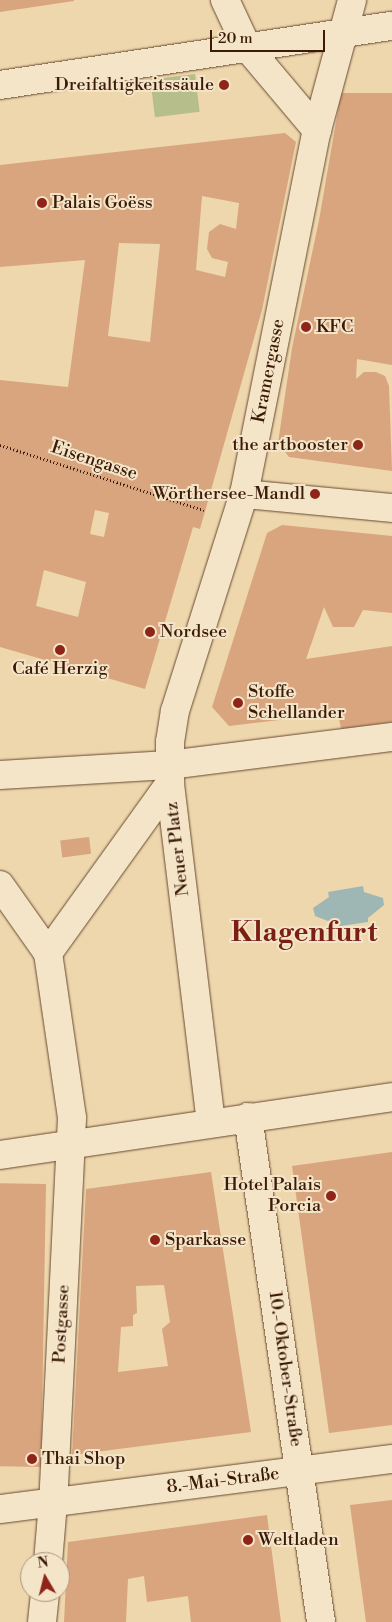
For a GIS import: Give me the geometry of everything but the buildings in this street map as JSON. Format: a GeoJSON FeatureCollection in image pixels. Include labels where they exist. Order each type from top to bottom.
{"type":"FeatureCollection","features":[{"type":"Feature","properties":{"kind":"street"},"geometry":{"type":"LineString","coordinates":[[225,0],[247,47],[317,130]]}},
{"type":"Feature","properties":{"kind":"street","name":"Kramergasse"},"geometry":{"type":"LineString","coordinates":[[170,774],[175,711],[244,494],[317,130],[352,0]]}},
{"type":"Feature","properties":{"kind":"street"},"geometry":{"type":"LineString","coordinates":[[0,85],[392,26]]}},
{"type":"Feature","properties":{"kind":"street"},"geometry":{"type":"LineString","coordinates":[[244,494],[392,508]]}},
{"type":"Feature","properties":{"kind":"street"},"geometry":{"type":"LineString","coordinates":[[0,775],[170,774],[392,737]]}},
{"type":"Feature","properties":{"kind":"street","name":"Neuer Platz"},"geometry":{"type":"LineString","coordinates":[[48,953],[170,774]]}},
{"type":"Feature","properties":{"kind":"street","name":"Neuer Platz"},"geometry":{"type":"LineString","coordinates":[[170,774],[211,1123]]}},
{"type":"Feature","properties":{"kind":"street"},"geometry":{"type":"LineString","coordinates":[[0,885],[48,953]]}},
{"type":"Feature","properties":{"kind":"street","name":"Postgasse"},"geometry":{"type":"LineString","coordinates":[[48,953],[72,1118],[53,1503],[49,1552]]}},
{"type":"Feature","properties":{"kind":"street"},"geometry":{"type":"LineString","coordinates":[[0,1155],[392,1097]]}},
{"type":"Feature","properties":{"kind":"street","name":"10.-Oktober-Straße"},"geometry":{"type":"LineString","coordinates":[[248,1117],[321,1622]]}},
{"type":"Feature","properties":{"kind":"street","name":"8.-Mai-Straße"},"geometry":{"type":"LineString","coordinates":[[0,1509],[392,1459]]}},
{"type":"Feature","properties":{"kind":"street"},"geometry":{"type":"LineString","coordinates":[[42,1622],[44,1602]]}},
{"type":"Feature","properties":{"kind":"path","name":"Eisengasse"},"geometry":{"type":"LineString","coordinates":[[0,445],[236,521]]}},
{"type":"Feature","properties":{"kind":"green space"},"geometry":{"type":"Polygon","coordinates":[[[195,74],[200,112],[155,117],[150,79],[195,74]]]}},
{"type":"Feature","properties":{"kind":"water"},"geometry":{"type":"Polygon","coordinates":[[[363,886],[364,892],[383,898],[384,905],[368,918],[368,922],[334,927],[333,923],[315,916],[313,908],[329,897],[328,892],[363,886]]]}},
{"type":"Feature","properties":{"kind":"place","name":"Dreifaltigkeitssäule"},"geometry":{"type":"Point","coordinates":[224,85]}},
{"type":"Feature","properties":{"kind":"place","name":"Palais Goëss"},"geometry":{"type":"Point","coordinates":[42,203]}},
{"type":"Feature","properties":{"kind":"place","name":"KFC"},"geometry":{"type":"Point","coordinates":[306,327]}},
{"type":"Feature","properties":{"kind":"place","name":"the artbooster"},"geometry":{"type":"Point","coordinates":[358,445]}},
{"type":"Feature","properties":{"kind":"place","name":"Wörthersee-Mandl"},"geometry":{"type":"Point","coordinates":[315,494]}},
{"type":"Feature","properties":{"kind":"place","name":"Nordsee"},"geometry":{"type":"Point","coordinates":[150,632]}},
{"type":"Feature","properties":{"kind":"place","name":"Café Herzig"},"geometry":{"type":"Point","coordinates":[60,650]}},
{"type":"Feature","properties":{"kind":"place","name":"Stoffe Schellander"},"geometry":{"type":"Point","coordinates":[238,703]}},
{"type":"Feature","properties":{"kind":"place","name":"Hotel Palais Porcia"},"geometry":{"type":"Point","coordinates":[331,1196]}},
{"type":"Feature","properties":{"kind":"place","name":"Sparkasse"},"geometry":{"type":"Point","coordinates":[155,1240]}},
{"type":"Feature","properties":{"kind":"place","name":"Thai Shop"},"geometry":{"type":"Point","coordinates":[32,1459]}},
{"type":"Feature","properties":{"kind":"place","name":"Weltladen"},"geometry":{"type":"Point","coordinates":[248,1540]}},
{"type":"Feature","properties":{"kind":"district","name":"Klagenfurt"},"geometry":{"type":"Point","coordinates":[304,933]}}]}
